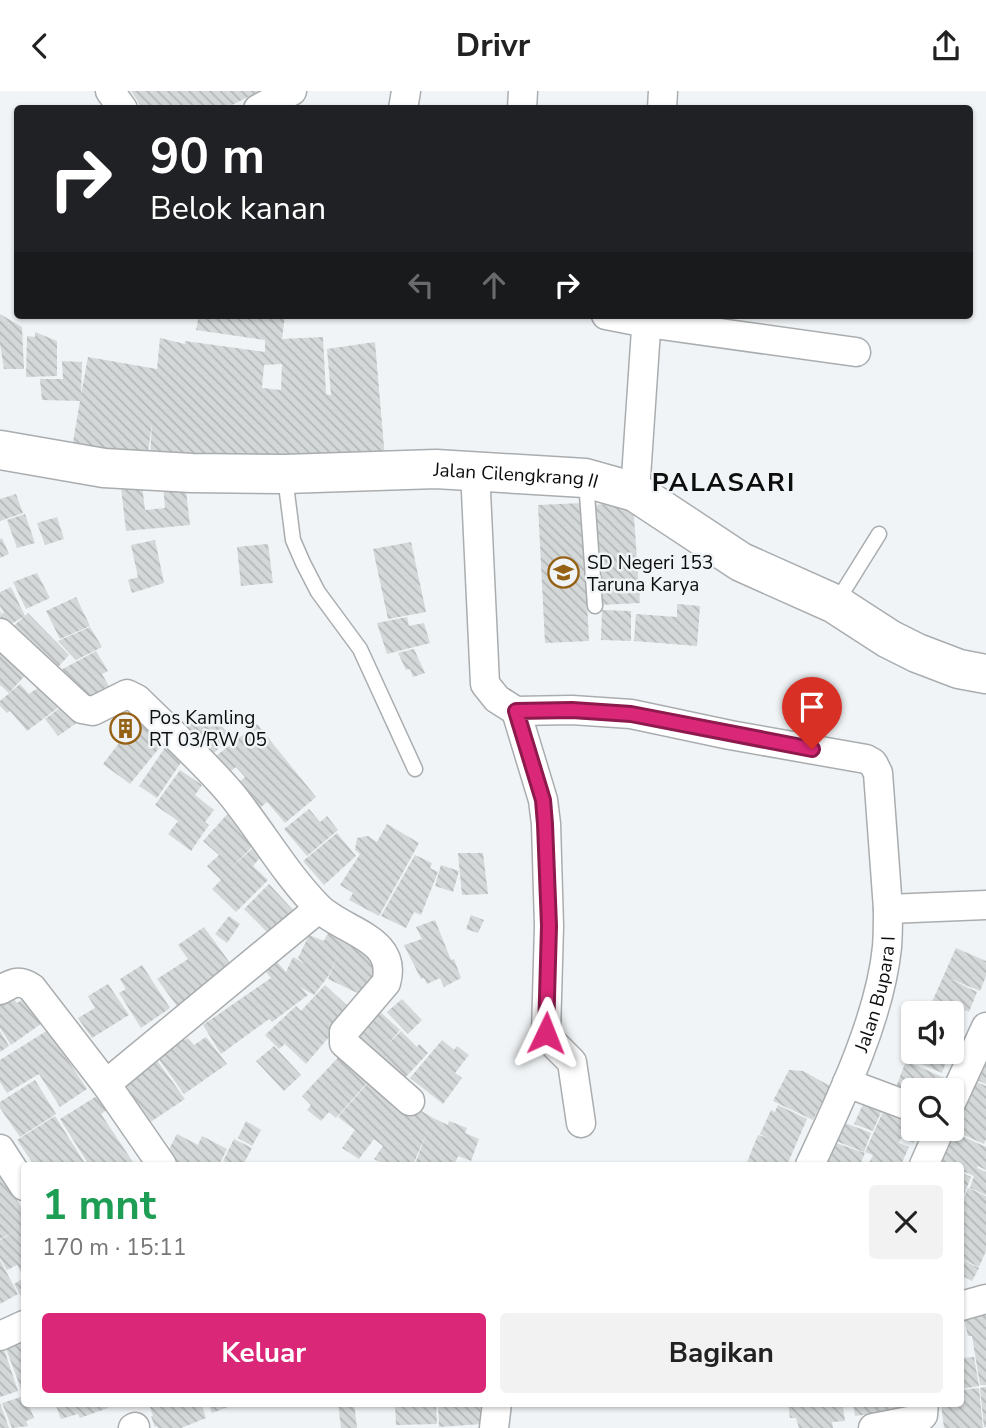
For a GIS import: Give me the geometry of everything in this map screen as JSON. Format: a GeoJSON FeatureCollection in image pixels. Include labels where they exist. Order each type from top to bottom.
{"type":"FeatureCollection","features":[{"type":"Feature","properties":{"kind":"street"},"geometry":{"type":"LineString","coordinates":[[266,105],[292,91]]}},
{"type":"Feature","properties":{"kind":"street"},"geometry":{"type":"LineString","coordinates":[[635,492],[647,319],[856,352]]}},
{"type":"Feature","properties":{"kind":"street","name":"Jalan Cilengkrang II"},"geometry":{"type":"LineString","coordinates":[[0,450],[104,468],[192,473],[285,474],[436,469],[586,478],[635,492],[741,562],[835,604],[889,639],[917,653],[959,669],[986,674]]}},
{"type":"Feature","properties":{"kind":"street"},"geometry":{"type":"LineString","coordinates":[[475,470],[485,684],[497,699],[516,711],[572,710],[631,714],[866,759],[873,763],[878,773],[888,909]]}},
{"type":"Feature","properties":{"kind":"street"},"geometry":{"type":"LineString","coordinates":[[0,633],[82,709],[93,711],[127,694],[137,699],[230,793],[318,909],[373,943],[385,956],[389,973],[386,983],[342,1037],[344,1042],[410,1101]]}},
{"type":"Feature","properties":{"kind":"street"},"geometry":{"type":"LineString","coordinates":[[516,711],[543,800],[549,926],[546,1033],[572,1062],[581,1123]]}},
{"type":"Feature","properties":{"kind":"street","name":"Jalan Bupara I"},"geometry":{"type":"LineString","coordinates":[[811,1162],[847,1083],[882,976],[887,947],[888,909],[986,905]]}},
{"type":"Feature","properties":{"kind":"street"},"geometry":{"type":"LineString","coordinates":[[106,1084],[318,909]]}},
{"type":"Feature","properties":{"kind":"street"},"geometry":{"type":"LineString","coordinates":[[0,991],[14,982],[33,988],[106,1084],[160,1162]]}},
{"type":"Feature","properties":{"kind":"street"},"geometry":{"type":"LineString","coordinates":[[963,1078],[986,1027]]}},
{"type":"Feature","properties":{"kind":"street"},"geometry":{"type":"LineString","coordinates":[[847,1083],[901,1103]]}},
{"type":"Feature","properties":{"kind":"street"},"geometry":{"type":"LineString","coordinates":[[925,1162],[935,1141]]}},
{"type":"Feature","properties":{"kind":"street"},"geometry":{"type":"LineString","coordinates":[[0,1149],[21,1181]]}},
{"type":"Feature","properties":{"kind":"street"},"geometry":{"type":"LineString","coordinates":[[964,1305],[986,1299]]}},
{"type":"Feature","properties":{"kind":"street"},"geometry":{"type":"LineString","coordinates":[[0,1336],[21,1326]]}},
{"type":"Feature","properties":{"kind":"street"},"geometry":{"type":"LineString","coordinates":[[494,1428],[497,1407]]}},
{"type":"Feature","properties":{"kind":"street"},"geometry":{"type":"LineString","coordinates":[[873,1428],[919,1419],[923,1415],[924,1407]]}},
{"type":"Feature","properties":{"kind":"lane"},"geometry":{"type":"LineString","coordinates":[[285,474],[285,492],[293,540],[303,563],[318,592],[360,649],[415,769]]}},
{"type":"Feature","properties":{"kind":"lane"},"geometry":{"type":"LineString","coordinates":[[586,478],[595,606]]}},
{"type":"Feature","properties":{"kind":"lane"},"geometry":{"type":"LineString","coordinates":[[835,604],[879,534]]}},
{"type":"Feature","properties":{"kind":"building"},"geometry":{"type":"Polygon","coordinates":[[[131,91],[260,91],[232,105],[140,105],[131,91]]]}},
{"type":"Feature","properties":{"kind":"building"},"geometry":{"type":"Polygon","coordinates":[[[0,314],[22,327],[24,369],[4,369],[0,344],[0,314]]]}},
{"type":"Feature","properties":{"kind":"building"},"geometry":{"type":"Polygon","coordinates":[[[198,319],[284,319],[282,339],[323,337],[326,394],[331,395],[327,349],[375,342],[385,459],[150,457],[152,423],[147,459],[71,454],[80,401],[42,400],[40,379],[63,379],[62,361],[82,362],[81,395],[88,357],[157,369],[160,338],[185,344],[185,341],[265,352],[265,340],[196,330],[198,319]],[[282,364],[264,365],[262,388],[281,390],[282,364]]]}},
{"type":"Feature","properties":{"kind":"building"},"geometry":{"type":"Polygon","coordinates":[[[35,332],[57,341],[57,376],[26,377],[27,336],[35,337],[35,332]]]}},
{"type":"Feature","properties":{"kind":"building"},"geometry":{"type":"Polygon","coordinates":[[[185,482],[190,525],[126,531],[121,487],[142,485],[145,510],[165,508],[163,484],[185,482]]]}},
{"type":"Feature","properties":{"kind":"building"},"geometry":{"type":"Polygon","coordinates":[[[16,494],[23,513],[0,521],[0,499],[16,494]]]}},
{"type":"Feature","properties":{"kind":"building"},"geometry":{"type":"Polygon","coordinates":[[[633,502],[640,603],[600,605],[593,505],[633,502]]]}},
{"type":"Feature","properties":{"kind":"building","name":"SD Negeri 153 Taruna Karya"},"geometry":{"type":"Polygon","coordinates":[[[582,503],[589,641],[545,643],[538,505],[582,503]]]}},
{"type":"Feature","properties":{"kind":"building"},"geometry":{"type":"Polygon","coordinates":[[[25,514],[35,543],[17,548],[7,520],[25,514]]]}},
{"type":"Feature","properties":{"kind":"building"},"geometry":{"type":"Polygon","coordinates":[[[57,517],[64,539],[45,545],[37,523],[57,517]]]}},
{"type":"Feature","properties":{"kind":"building"},"geometry":{"type":"Polygon","coordinates":[[[2,538],[9,554],[0,558],[0,539],[2,538]]]}},
{"type":"Feature","properties":{"kind":"building"},"geometry":{"type":"Polygon","coordinates":[[[155,540],[164,583],[132,593],[128,580],[138,577],[131,545],[155,540]]]}},
{"type":"Feature","properties":{"kind":"building"},"geometry":{"type":"Polygon","coordinates":[[[411,542],[426,612],[388,619],[373,549],[411,542]]]}},
{"type":"Feature","properties":{"kind":"building"},"geometry":{"type":"Polygon","coordinates":[[[268,544],[273,583],[241,586],[237,547],[268,544]]]}},
{"type":"Feature","properties":{"kind":"building"},"geometry":{"type":"Polygon","coordinates":[[[37,573],[50,598],[26,609],[13,582],[37,573]]]}},
{"type":"Feature","properties":{"kind":"building"},"geometry":{"type":"Polygon","coordinates":[[[11,587],[25,616],[2,629],[0,610],[4,613],[0,606],[0,592],[11,587]]]}},
{"type":"Feature","properties":{"kind":"building"},"geometry":{"type":"Polygon","coordinates":[[[76,597],[90,626],[60,639],[46,611],[76,597]]]}},
{"type":"Feature","properties":{"kind":"building"},"geometry":{"type":"Polygon","coordinates":[[[677,604],[700,606],[697,646],[634,641],[636,614],[677,617],[677,604]]]}},
{"type":"Feature","properties":{"kind":"building"},"geometry":{"type":"Polygon","coordinates":[[[602,610],[631,611],[631,641],[601,640],[602,610]]]}},
{"type":"Feature","properties":{"kind":"building"},"geometry":{"type":"Polygon","coordinates":[[[28,613],[69,655],[49,677],[5,634],[28,613]]]}},
{"type":"Feature","properties":{"kind":"building"},"geometry":{"type":"Polygon","coordinates":[[[407,617],[409,626],[424,623],[430,643],[387,654],[377,623],[407,617]]]}},
{"type":"Feature","properties":{"kind":"building"},"geometry":{"type":"Polygon","coordinates":[[[90,627],[102,647],[76,660],[58,641],[90,627]]]}},
{"type":"Feature","properties":{"kind":"building"},"geometry":{"type":"Polygon","coordinates":[[[0,641],[31,669],[9,693],[0,685],[0,641]]]}},
{"type":"Feature","properties":{"kind":"building"},"geometry":{"type":"Polygon","coordinates":[[[414,649],[425,673],[413,677],[410,669],[406,670],[398,653],[414,649]]]}},
{"type":"Feature","properties":{"kind":"building"},"geometry":{"type":"Polygon","coordinates":[[[96,651],[108,671],[102,674],[111,690],[80,706],[59,671],[96,651]]]}},
{"type":"Feature","properties":{"kind":"building"},"geometry":{"type":"Polygon","coordinates":[[[45,683],[63,704],[27,731],[10,711],[7,713],[0,706],[0,701],[20,684],[29,694],[45,683]]]}},
{"type":"Feature","properties":{"kind":"building"},"geometry":{"type":"Polygon","coordinates":[[[68,702],[81,720],[58,736],[45,719],[68,702]]]}},
{"type":"Feature","properties":{"kind":"building"},"geometry":{"type":"Polygon","coordinates":[[[202,714],[210,722],[214,718],[232,737],[208,758],[182,730],[202,714]]]}},
{"type":"Feature","properties":{"kind":"building","name":"Pos Kamling RT 03/RW 05"},"geometry":{"type":"Polygon","coordinates":[[[127,718],[136,724],[125,738],[117,732],[127,718]]]}},
{"type":"Feature","properties":{"kind":"building"},"geometry":{"type":"Polygon","coordinates":[[[138,723],[164,742],[130,784],[103,764],[119,743],[122,745],[138,723]]]}},
{"type":"Feature","properties":{"kind":"building"},"geometry":{"type":"Polygon","coordinates":[[[257,724],[316,797],[285,823],[267,802],[255,812],[234,786],[245,777],[236,767],[226,775],[212,759],[257,724]]]}},
{"type":"Feature","properties":{"kind":"building"},"geometry":{"type":"Polygon","coordinates":[[[166,746],[184,758],[157,798],[139,786],[166,746]]]}},
{"type":"Feature","properties":{"kind":"building"},"geometry":{"type":"Polygon","coordinates":[[[180,770],[202,785],[195,795],[214,810],[205,822],[209,825],[191,851],[168,834],[178,821],[155,805],[180,770]]]}},
{"type":"Feature","properties":{"kind":"building"},"geometry":{"type":"Polygon","coordinates":[[[232,809],[244,819],[237,827],[255,844],[230,869],[256,845],[264,853],[253,866],[268,880],[236,912],[212,889],[221,880],[207,866],[219,855],[203,841],[232,809]]]}},
{"type":"Feature","properties":{"kind":"building"},"geometry":{"type":"Polygon","coordinates":[[[309,809],[320,822],[327,816],[338,830],[307,856],[284,829],[309,809]]]}},
{"type":"Feature","properties":{"kind":"building"},"geometry":{"type":"Polygon","coordinates":[[[387,824],[419,843],[379,916],[349,900],[353,893],[340,885],[360,854],[355,850],[357,838],[368,836],[377,842],[387,824]]]}},
{"type":"Feature","properties":{"kind":"building"},"geometry":{"type":"Polygon","coordinates":[[[337,833],[356,856],[324,885],[303,861],[337,833]]]}},
{"type":"Feature","properties":{"kind":"building"},"geometry":{"type":"Polygon","coordinates":[[[458,853],[483,853],[488,894],[462,895],[458,853]]]}},
{"type":"Feature","properties":{"kind":"building"},"geometry":{"type":"Polygon","coordinates":[[[415,855],[432,863],[430,868],[438,872],[421,915],[414,912],[406,928],[381,916],[415,855]]]}},
{"type":"Feature","properties":{"kind":"building"},"geometry":{"type":"Polygon","coordinates":[[[441,865],[459,871],[453,892],[435,886],[441,865]]]}},
{"type":"Feature","properties":{"kind":"building"},"geometry":{"type":"Polygon","coordinates":[[[269,884],[294,911],[270,935],[244,909],[269,884]]]}},
{"type":"Feature","properties":{"kind":"building"},"geometry":{"type":"Polygon","coordinates":[[[471,915],[484,920],[478,933],[466,929],[471,915]]]}},
{"type":"Feature","properties":{"kind":"building"},"geometry":{"type":"Polygon","coordinates":[[[229,916],[240,924],[227,943],[215,934],[229,916]]]}},
{"type":"Feature","properties":{"kind":"building"},"geometry":{"type":"Polygon","coordinates":[[[435,920],[461,978],[444,987],[440,978],[427,984],[424,978],[421,979],[404,945],[422,939],[416,927],[435,920]]]}},
{"type":"Feature","properties":{"kind":"building"},"geometry":{"type":"Polygon","coordinates":[[[204,927],[233,967],[177,1006],[157,979],[188,959],[178,945],[204,927]]]}},
{"type":"Feature","properties":{"kind":"building"},"geometry":{"type":"Polygon","coordinates":[[[329,931],[384,959],[368,998],[328,979],[339,953],[329,975],[314,995],[300,987],[308,995],[272,1022],[269,1019],[221,1054],[203,1025],[271,978],[266,972],[277,962],[286,972],[293,957],[306,964],[298,958],[309,935],[324,941],[329,931]]]}},
{"type":"Feature","properties":{"kind":"building"},"geometry":{"type":"Polygon","coordinates":[[[956,948],[986,961],[986,976],[980,991],[946,977],[977,992],[969,1012],[964,1012],[964,1001],[932,1001],[956,948]]]}},
{"type":"Feature","properties":{"kind":"building"},"geometry":{"type":"Polygon","coordinates":[[[142,965],[170,1008],[141,1028],[119,993],[126,989],[120,979],[142,965]]]}},
{"type":"Feature","properties":{"kind":"building"},"geometry":{"type":"Polygon","coordinates":[[[108,984],[129,1015],[92,1038],[78,1018],[95,1008],[88,996],[108,984]]]}},
{"type":"Feature","properties":{"kind":"building"},"geometry":{"type":"Polygon","coordinates":[[[325,985],[352,1010],[306,1064],[285,1044],[279,1049],[265,1035],[296,1006],[301,1011],[325,985]]]}},
{"type":"Feature","properties":{"kind":"building"},"geometry":{"type":"Polygon","coordinates":[[[9,993],[17,1003],[31,994],[48,1019],[11,1045],[0,1028],[0,999],[9,993]]]}},
{"type":"Feature","properties":{"kind":"building"},"geometry":{"type":"Polygon","coordinates":[[[402,999],[422,1020],[408,1034],[387,1012],[402,999]]]}},
{"type":"Feature","properties":{"kind":"building"},"geometry":{"type":"Polygon","coordinates":[[[378,1010],[400,1030],[388,1044],[401,1031],[417,1047],[419,1044],[428,1053],[404,1079],[356,1034],[378,1010]]]}},
{"type":"Feature","properties":{"kind":"building"},"geometry":{"type":"Polygon","coordinates":[[[48,1030],[87,1089],[60,1107],[39,1074],[7,1093],[0,1082],[0,1060],[48,1030]]]}},
{"type":"Feature","properties":{"kind":"building"},"geometry":{"type":"Polygon","coordinates":[[[0,1031],[9,1046],[0,1052],[0,1031]]]}},
{"type":"Feature","properties":{"kind":"building"},"geometry":{"type":"Polygon","coordinates":[[[180,1035],[185,1040],[188,1038],[194,1045],[206,1037],[227,1064],[184,1094],[158,1058],[180,1035]]]}},
{"type":"Feature","properties":{"kind":"building"},"geometry":{"type":"Polygon","coordinates":[[[986,1035],[986,1084],[967,1076],[986,1035]]]}},
{"type":"Feature","properties":{"kind":"building"},"geometry":{"type":"Polygon","coordinates":[[[442,1040],[454,1050],[457,1046],[469,1055],[455,1073],[462,1078],[443,1104],[410,1078],[442,1040]]]}},
{"type":"Feature","properties":{"kind":"building"},"geometry":{"type":"Polygon","coordinates":[[[274,1046],[301,1075],[284,1091],[256,1061],[274,1046]]]}},
{"type":"Feature","properties":{"kind":"building"},"geometry":{"type":"Polygon","coordinates":[[[345,1050],[373,1076],[336,1118],[329,1112],[321,1121],[307,1110],[311,1105],[302,1096],[345,1050]]]}},
{"type":"Feature","properties":{"kind":"building"},"geometry":{"type":"Polygon","coordinates":[[[153,1055],[185,1099],[149,1123],[123,1086],[146,1070],[141,1063],[153,1055]]]}},
{"type":"Feature","properties":{"kind":"building"},"geometry":{"type":"Polygon","coordinates":[[[905,1064],[913,1064],[945,1078],[901,1078],[901,1089],[896,1087],[905,1064]]]}},
{"type":"Feature","properties":{"kind":"building"},"geometry":{"type":"Polygon","coordinates":[[[922,1064],[945,1064],[942,1073],[922,1064]]]}},
{"type":"Feature","properties":{"kind":"building"},"geometry":{"type":"Polygon","coordinates":[[[789,1070],[803,1071],[830,1086],[813,1120],[773,1101],[789,1070]]]}},
{"type":"Feature","properties":{"kind":"building"},"geometry":{"type":"Polygon","coordinates":[[[374,1076],[433,1118],[448,1125],[449,1121],[467,1128],[465,1133],[479,1139],[471,1161],[458,1156],[455,1162],[416,1162],[427,1132],[414,1162],[380,1162],[374,1159],[383,1146],[374,1139],[359,1159],[342,1148],[355,1130],[338,1117],[374,1076]]]}},
{"type":"Feature","properties":{"kind":"building"},"geometry":{"type":"Polygon","coordinates":[[[970,1079],[986,1086],[984,1144],[964,1135],[964,1095],[970,1079]]]}},
{"type":"Feature","properties":{"kind":"building"},"geometry":{"type":"Polygon","coordinates":[[[35,1080],[56,1114],[20,1137],[0,1108],[0,1102],[35,1080]]]}},
{"type":"Feature","properties":{"kind":"building"},"geometry":{"type":"Polygon","coordinates":[[[100,1094],[110,1108],[101,1114],[133,1162],[87,1162],[60,1119],[100,1094]]]}},
{"type":"Feature","properties":{"kind":"building"},"geometry":{"type":"Polygon","coordinates":[[[864,1102],[882,1110],[873,1131],[854,1124],[864,1102]]]}},
{"type":"Feature","properties":{"kind":"building"},"geometry":{"type":"Polygon","coordinates":[[[778,1105],[807,1119],[788,1162],[747,1162],[758,1135],[767,1138],[760,1134],[771,1110],[775,1112],[778,1105]]]}},
{"type":"Feature","properties":{"kind":"building"},"geometry":{"type":"Polygon","coordinates":[[[886,1105],[901,1112],[899,1143],[909,1147],[902,1162],[870,1162],[873,1155],[865,1152],[886,1105]]]}},
{"type":"Feature","properties":{"kind":"building"},"geometry":{"type":"Polygon","coordinates":[[[55,1116],[84,1162],[32,1162],[17,1140],[55,1116]]]}},
{"type":"Feature","properties":{"kind":"building"},"geometry":{"type":"Polygon","coordinates":[[[835,1119],[871,1133],[864,1152],[826,1137],[835,1119]]]}},
{"type":"Feature","properties":{"kind":"building"},"geometry":{"type":"Polygon","coordinates":[[[246,1121],[261,1130],[252,1146],[238,1138],[246,1121]]]}},
{"type":"Feature","properties":{"kind":"building"},"geometry":{"type":"Polygon","coordinates":[[[177,1134],[198,1145],[202,1136],[227,1149],[220,1162],[166,1162],[164,1159],[177,1134]]]}},
{"type":"Feature","properties":{"kind":"building"},"geometry":{"type":"Polygon","coordinates":[[[964,1137],[986,1147],[986,1170],[978,1166],[977,1168],[986,1172],[986,1195],[970,1188],[974,1176],[964,1171],[964,1162],[942,1162],[931,1158],[943,1141],[964,1141],[964,1137]]]}},
{"type":"Feature","properties":{"kind":"building"},"geometry":{"type":"Polygon","coordinates":[[[234,1139],[252,1148],[245,1162],[223,1161],[234,1139]]]}},
{"type":"Feature","properties":{"kind":"building"},"geometry":{"type":"Polygon","coordinates":[[[833,1142],[865,1153],[861,1162],[821,1162],[833,1142]]]}},
{"type":"Feature","properties":{"kind":"building"},"geometry":{"type":"Polygon","coordinates":[[[0,1171],[21,1207],[21,1272],[17,1265],[7,1270],[0,1258],[0,1240],[16,1231],[0,1239],[0,1171]]]}},
{"type":"Feature","properties":{"kind":"building"},"geometry":{"type":"Polygon","coordinates":[[[964,1174],[971,1177],[964,1194],[964,1174]]]}},
{"type":"Feature","properties":{"kind":"building"},"geometry":{"type":"Polygon","coordinates":[[[968,1188],[986,1196],[986,1251],[979,1267],[964,1260],[964,1198],[968,1188]]]}},
{"type":"Feature","properties":{"kind":"building"},"geometry":{"type":"Polygon","coordinates":[[[0,1260],[18,1294],[0,1304],[0,1260]]]}},
{"type":"Feature","properties":{"kind":"building"},"geometry":{"type":"Polygon","coordinates":[[[964,1260],[979,1268],[972,1281],[964,1277],[964,1260]]]}},
{"type":"Feature","properties":{"kind":"building"},"geometry":{"type":"Polygon","coordinates":[[[21,1280],[21,1297],[14,1284],[21,1280]]]}},
{"type":"Feature","properties":{"kind":"building"},"geometry":{"type":"Polygon","coordinates":[[[986,1306],[986,1385],[980,1385],[972,1336],[968,1336],[964,1310],[986,1306]]]}},
{"type":"Feature","properties":{"kind":"building"},"geometry":{"type":"Polygon","coordinates":[[[21,1338],[21,1389],[5,1346],[21,1338]]]}},
{"type":"Feature","properties":{"kind":"building"},"geometry":{"type":"Polygon","coordinates":[[[3,1346],[18,1391],[0,1397],[0,1347],[3,1346]]]}},
{"type":"Feature","properties":{"kind":"building"},"geometry":{"type":"Polygon","coordinates":[[[974,1357],[979,1386],[964,1388],[964,1358],[974,1357]]]}},
{"type":"Feature","properties":{"kind":"building"},"geometry":{"type":"Polygon","coordinates":[[[986,1387],[986,1427],[984,1427],[980,1388],[986,1387]]]}},
{"type":"Feature","properties":{"kind":"building"},"geometry":{"type":"Polygon","coordinates":[[[979,1388],[983,1428],[944,1428],[941,1407],[964,1407],[964,1390],[979,1388]]]}},
{"type":"Feature","properties":{"kind":"building"},"geometry":{"type":"Polygon","coordinates":[[[21,1397],[21,1407],[30,1407],[34,1418],[26,1421],[28,1426],[12,1428],[2,1403],[21,1397]]]}},
{"type":"Feature","properties":{"kind":"building"},"geometry":{"type":"Polygon","coordinates":[[[0,1403],[9,1428],[0,1428],[0,1403]]]}},
{"type":"Feature","properties":{"kind":"building"},"geometry":{"type":"Polygon","coordinates":[[[56,1407],[108,1408],[80,1418],[78,1414],[61,1419],[56,1407]]]}},
{"type":"Feature","properties":{"kind":"building"},"geometry":{"type":"Polygon","coordinates":[[[150,1407],[202,1407],[206,1418],[181,1428],[158,1428],[155,1427],[150,1407]]]}},
{"type":"Feature","properties":{"kind":"building"},"geometry":{"type":"Polygon","coordinates":[[[210,1407],[228,1407],[212,1413],[210,1407]]]}},
{"type":"Feature","properties":{"kind":"building"},"geometry":{"type":"Polygon","coordinates":[[[338,1407],[354,1407],[357,1428],[341,1428],[338,1407]]]}},
{"type":"Feature","properties":{"kind":"building"},"geometry":{"type":"Polygon","coordinates":[[[395,1407],[436,1407],[437,1424],[396,1425],[395,1407]]]}},
{"type":"Feature","properties":{"kind":"building"},"geometry":{"type":"Polygon","coordinates":[[[438,1407],[481,1407],[482,1424],[439,1427],[438,1407]]]}},
{"type":"Feature","properties":{"kind":"building"},"geometry":{"type":"Polygon","coordinates":[[[789,1407],[843,1407],[845,1421],[832,1422],[833,1428],[799,1428],[796,1418],[790,1418],[789,1407]]]}},
{"type":"Feature","properties":{"kind":"building"},"geometry":{"type":"Polygon","coordinates":[[[854,1407],[915,1407],[915,1408],[855,1416],[854,1407]]]}},
{"type":"Feature","properties":{"kind":"place","name":"SD Negeri 153 Taruna Karya"},"geometry":{"type":"Point","coordinates":[564,573]}},
{"type":"Feature","properties":{"kind":"place","name":"Pos Kamling RT 03/RW 05"},"geometry":{"type":"Point","coordinates":[126,728]}},
{"type":"Feature","properties":{"kind":"district","name":"PALASARI"},"geometry":{"type":"Point","coordinates":[724,482]}},
{"type":"Feature","properties":{"kind":"route"},"geometry":{"type":"LineString","coordinates":[[546,1033],[549,926],[543,800],[516,711],[572,710],[631,714],[812,749]]}}]}
